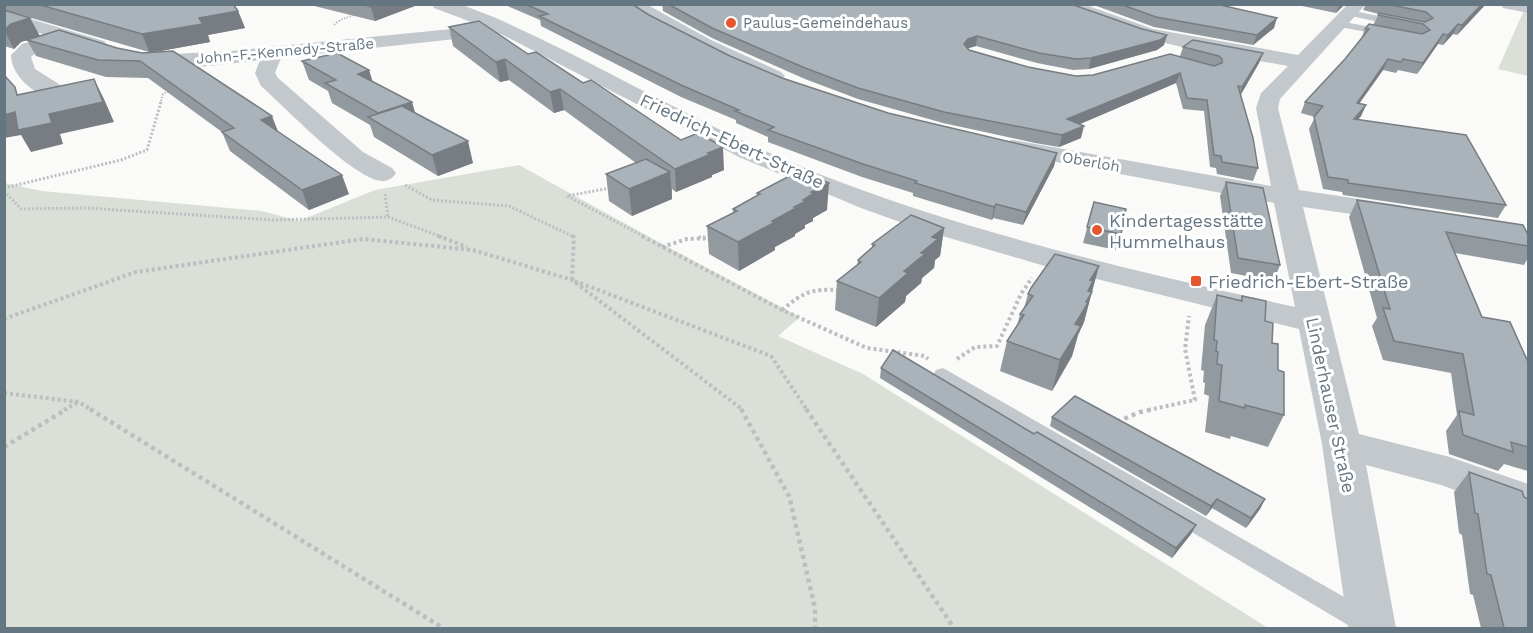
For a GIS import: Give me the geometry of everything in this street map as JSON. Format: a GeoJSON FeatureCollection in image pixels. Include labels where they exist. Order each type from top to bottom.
{"type":"FeatureCollection","features":[{"type":"Feature","properties":{"kind":"street","name":"Friedrich-Ebert-Straße"},"geometry":{"type":"LineString","coordinates":[[440,4],[504,28],[726,142],[808,179],[910,216],[1046,257],[1314,322]]}},
{"type":"Feature","properties":{"kind":"street"},"geometry":{"type":"LineString","coordinates":[[632,4],[704,44],[796,86]]}},
{"type":"Feature","properties":{"kind":"street"},"geometry":{"type":"LineString","coordinates":[[1065,4],[1147,33],[1302,62]]}},
{"type":"Feature","properties":{"kind":"street"},"geometry":{"type":"LineString","coordinates":[[1509,4],[1528,8]]}},
{"type":"Feature","properties":{"kind":"street","name":"Linderhauser Straße"},"geometry":{"type":"LineString","coordinates":[[1348,14],[1269,98],[1267,108],[1342,444],[1372,627]]}},
{"type":"Feature","properties":{"kind":"street","name":"John-F.-Kennedy-Straße"},"geometry":{"type":"LineString","coordinates":[[4,16],[150,61],[273,52],[504,28]]}},
{"type":"Feature","properties":{"kind":"street"},"geometry":{"type":"LineString","coordinates":[[57,93],[29,78],[20,62],[21,55],[29,48],[70,36]]}},
{"type":"Feature","properties":{"kind":"street"},"geometry":{"type":"LineString","coordinates":[[1162,57],[1186,42]]}},
{"type":"Feature","properties":{"kind":"street"},"geometry":{"type":"LineString","coordinates":[[273,52],[265,72],[269,81],[354,157],[383,173]]}},
{"type":"Feature","properties":{"kind":"street","name":"Oberloh"},"geometry":{"type":"LineString","coordinates":[[992,142],[1239,189],[1426,217]]}},
{"type":"Feature","properties":{"kind":"street"},"geometry":{"type":"LineString","coordinates":[[1342,444],[1450,472],[1528,501]]}},
{"type":"Feature","properties":{"kind":"lane"},"geometry":{"type":"LineString","coordinates":[[1348,14],[1410,25]]}},
{"type":"Feature","properties":{"kind":"lane"},"geometry":{"type":"LineString","coordinates":[[1348,14],[1396,35]]}},
{"type":"Feature","properties":{"kind":"lane"},"geometry":{"type":"LineString","coordinates":[[943,375],[1372,627]]}},
{"type":"Feature","properties":{"kind":"path"},"geometry":{"type":"LineString","coordinates":[[331,26],[340,20],[361,13]]}},
{"type":"Feature","properties":{"kind":"path"},"geometry":{"type":"LineString","coordinates":[[173,89],[164,94],[147,150],[121,159],[4,189],[21,209],[87,208],[272,220],[388,218],[473,250],[573,280],[771,356],[954,628]]}},
{"type":"Feature","properties":{"kind":"path"},"geometry":{"type":"LineString","coordinates":[[383,173],[432,200],[509,206],[574,237],[573,280]]}},
{"type":"Feature","properties":{"kind":"path"},"geometry":{"type":"LineString","coordinates":[[621,188],[599,189],[567,196],[782,310],[867,348],[925,356],[943,375],[966,349],[975,346],[997,346],[1022,294],[1046,257]]}},
{"type":"Feature","properties":{"kind":"path"},"geometry":{"type":"LineString","coordinates":[[662,247],[676,241],[699,237],[720,239]]}},
{"type":"Feature","properties":{"kind":"path"},"geometry":{"type":"LineString","coordinates":[[4,319],[136,272],[363,239],[473,250]]}},
{"type":"Feature","properties":{"kind":"path"},"geometry":{"type":"LineString","coordinates":[[573,280],[743,410],[789,496],[815,608],[816,628]]}},
{"type":"Feature","properties":{"kind":"path"},"geometry":{"type":"LineString","coordinates":[[782,310],[796,298],[814,289],[839,291],[847,284]]}},
{"type":"Feature","properties":{"kind":"path"},"geometry":{"type":"LineString","coordinates":[[1107,418],[1116,423],[1140,412],[1194,400],[1185,349],[1192,293]]}},
{"type":"Feature","properties":{"kind":"path"},"geometry":{"type":"LineString","coordinates":[[4,393],[79,402],[443,628]]}},
{"type":"Feature","properties":{"kind":"path"},"geometry":{"type":"LineString","coordinates":[[4,447],[79,402]]}},
{"type":"Feature","properties":{"kind":"shaded area"},"geometry":{"type":"Polygon","coordinates":[[[1524,10],[1528,10],[1528,76],[1498,69],[1524,10]]]}},
{"type":"Feature","properties":{"kind":"shaded area"},"geometry":{"type":"Polygon","coordinates":[[[519,165],[800,317],[778,336],[863,374],[1268,628],[5,628],[5,183],[42,191],[262,211],[299,221],[375,190],[519,165]]]}},
{"type":"Feature","properties":{"kind":"building"},"geometry":{"type":"Polygon","coordinates":[[[37,4],[233,4],[238,11],[199,18],[203,24],[142,34],[37,4]]]}},
{"type":"Feature","properties":{"kind":"building"},"geometry":{"type":"Polygon","coordinates":[[[525,4],[632,4],[730,56],[782,78],[888,113],[1057,153],[1026,212],[996,204],[994,207],[915,183],[917,181],[768,130],[774,127],[735,111],[739,110],[681,85],[539,16],[548,14],[525,4]]]}},
{"type":"Feature","properties":{"kind":"building"},"geometry":{"type":"Polygon","coordinates":[[[668,4],[1071,4],[1142,29],[1167,35],[1160,40],[1091,58],[1076,59],[1039,53],[977,36],[968,39],[964,44],[969,50],[1028,67],[1076,76],[1093,75],[1170,54],[1214,66],[1222,63],[1219,56],[1183,47],[1193,40],[1263,53],[1242,87],[1238,86],[1253,138],[1258,168],[1222,162],[1221,156],[1214,155],[1207,100],[1187,98],[1180,73],[1067,119],[1084,126],[1062,135],[944,112],[858,88],[712,28],[668,4]]]}},
{"type":"Feature","properties":{"kind":"building"},"geometry":{"type":"Polygon","coordinates":[[[1120,4],[1216,4],[1277,18],[1257,35],[1156,17],[1120,4]]]}},
{"type":"Feature","properties":{"kind":"building"},"geometry":{"type":"Polygon","coordinates":[[[1386,4],[1482,4],[1462,25],[1458,24],[1448,35],[1443,34],[1423,63],[1388,59],[1357,103],[1366,105],[1354,119],[1466,135],[1506,205],[1348,183],[1348,180],[1328,177],[1314,117],[1323,106],[1305,102],[1345,59],[1369,29],[1365,29],[1369,24],[1422,34],[1430,30],[1423,24],[1378,15],[1379,13],[1425,22],[1433,18],[1426,12],[1386,4]]]}},
{"type":"Feature","properties":{"kind":"building"},"geometry":{"type":"Polygon","coordinates":[[[4,10],[30,18],[11,24],[4,30],[4,10]]]}},
{"type":"Feature","properties":{"kind":"building"},"geometry":{"type":"Polygon","coordinates":[[[479,21],[528,54],[536,52],[583,83],[591,80],[681,140],[698,133],[723,147],[675,169],[560,89],[550,92],[505,59],[496,62],[449,27],[479,21]]]}},
{"type":"Feature","properties":{"kind":"building"},"geometry":{"type":"Polygon","coordinates":[[[59,30],[117,48],[142,53],[173,51],[272,116],[261,120],[342,175],[302,190],[222,132],[234,128],[140,61],[98,60],[27,40],[59,30]]]}},
{"type":"Feature","properties":{"kind":"building"},"geometry":{"type":"Polygon","coordinates":[[[337,53],[369,70],[358,74],[412,102],[378,113],[325,83],[336,80],[302,61],[337,53]]]}},
{"type":"Feature","properties":{"kind":"building"},"geometry":{"type":"Polygon","coordinates":[[[4,75],[15,87],[17,95],[94,79],[103,102],[49,114],[52,123],[18,130],[15,112],[4,115],[4,75]]]}},
{"type":"Feature","properties":{"kind":"building"},"geometry":{"type":"Polygon","coordinates":[[[402,106],[468,141],[432,155],[368,117],[402,106]]]}},
{"type":"Feature","properties":{"kind":"building"},"geometry":{"type":"Polygon","coordinates":[[[646,159],[670,172],[629,189],[606,174],[646,159]]]}},
{"type":"Feature","properties":{"kind":"building"},"geometry":{"type":"Polygon","coordinates":[[[799,171],[829,183],[811,192],[814,193],[803,200],[806,201],[772,221],[775,222],[738,242],[707,226],[737,211],[733,209],[760,194],[757,193],[799,171]]]}},
{"type":"Feature","properties":{"kind":"building"},"geometry":{"type":"Polygon","coordinates":[[[1226,182],[1263,188],[1280,265],[1238,258],[1226,182]]]}},
{"type":"Feature","properties":{"kind":"building"},"geometry":{"type":"Polygon","coordinates":[[[1357,200],[1523,225],[1528,235],[1528,246],[1446,232],[1482,317],[1510,322],[1528,362],[1528,447],[1511,442],[1513,452],[1463,435],[1459,411],[1474,415],[1463,354],[1394,341],[1383,308],[1390,309],[1357,200]]]}},
{"type":"Feature","properties":{"kind":"building"},"geometry":{"type":"Polygon","coordinates":[[[1094,202],[1126,209],[1121,234],[1087,227],[1094,202]]]}},
{"type":"Feature","properties":{"kind":"building"},"geometry":{"type":"Polygon","coordinates":[[[911,215],[944,228],[932,237],[938,239],[921,253],[925,254],[904,271],[908,273],[879,298],[837,281],[861,262],[858,260],[875,245],[872,244],[911,215]]]}},
{"type":"Feature","properties":{"kind":"building"},"geometry":{"type":"Polygon","coordinates":[[[1055,254],[1099,266],[1090,280],[1093,281],[1088,291],[1092,292],[1086,302],[1088,303],[1075,324],[1081,326],[1060,360],[1007,341],[1024,315],[1020,314],[1033,296],[1028,294],[1031,288],[1055,254]]]}},
{"type":"Feature","properties":{"kind":"building"},"geometry":{"type":"Polygon","coordinates":[[[1217,295],[1242,301],[1242,296],[1266,301],[1265,321],[1273,323],[1272,343],[1278,344],[1278,370],[1284,372],[1284,415],[1219,401],[1222,365],[1217,364],[1217,341],[1214,340],[1217,295]]]}},
{"type":"Feature","properties":{"kind":"building"},"geometry":{"type":"Polygon","coordinates":[[[893,350],[1034,434],[1037,432],[1196,525],[1176,548],[881,368],[893,350]]]}},
{"type":"Feature","properties":{"kind":"building"},"geometry":{"type":"Polygon","coordinates":[[[1075,396],[1265,499],[1251,518],[1217,499],[1211,506],[1052,417],[1075,396]]]}},
{"type":"Feature","properties":{"kind":"building"},"geometry":{"type":"Polygon","coordinates":[[[1469,472],[1522,491],[1524,497],[1528,499],[1528,628],[1504,628],[1491,575],[1487,574],[1469,472]]]}},
{"type":"Feature","properties":{"kind":"place","name":"Paulus-Gemeindehaus"},"geometry":{"type":"Point","coordinates":[731,23]}},
{"type":"Feature","properties":{"kind":"place","name":"Kindertagesstätte Hummelhaus"},"geometry":{"type":"Point","coordinates":[1097,230]}},
{"type":"Feature","properties":{"kind":"place","name":"Friedrich-Ebert-Straße"},"geometry":{"type":"Point","coordinates":[1196,281]}}]}
